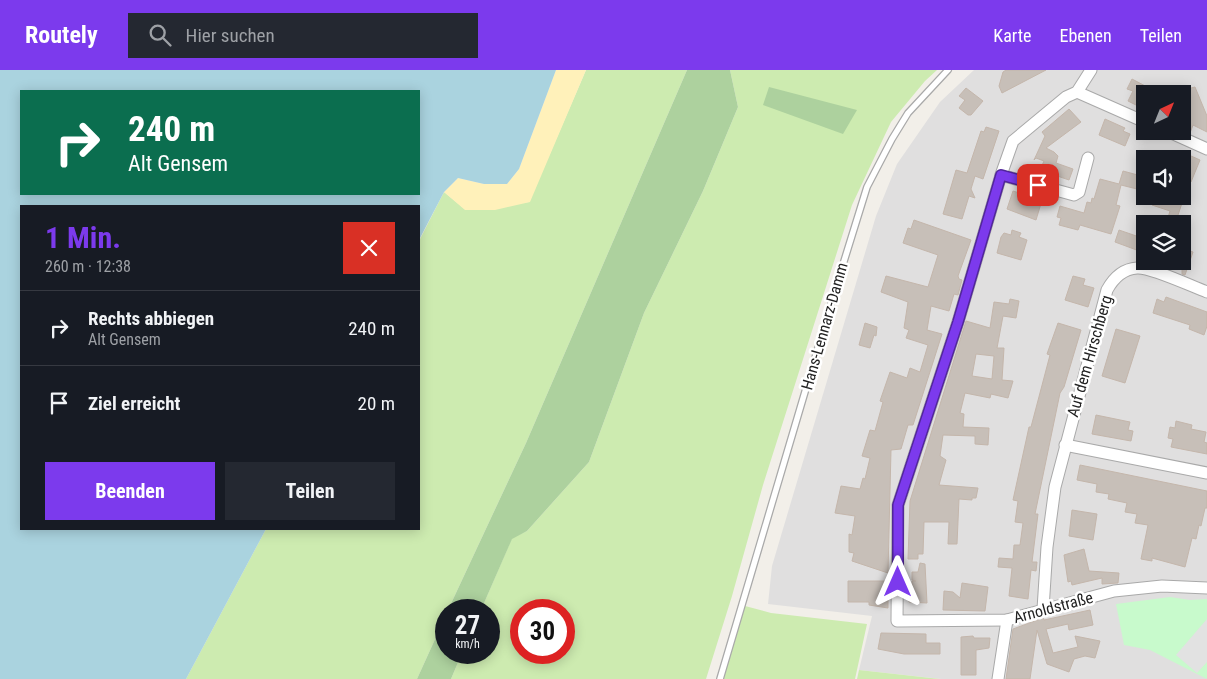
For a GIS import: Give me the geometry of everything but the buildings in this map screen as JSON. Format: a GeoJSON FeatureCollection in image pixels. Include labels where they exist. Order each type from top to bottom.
{"type":"FeatureCollection","features":[{"type":"Feature","properties":{"kind":"street"},"geometry":{"type":"LineString","coordinates":[[1088,158],[1080,192],[1074,195],[1001,175],[1013,141],[1066,98],[1077,92],[1090,76],[1091,70]]}},
{"type":"Feature","properties":{"kind":"street"},"geometry":{"type":"LineString","coordinates":[[1077,92],[1136,118]]}},
{"type":"Feature","properties":{"kind":"street"},"geometry":{"type":"LineString","coordinates":[[1187,140],[1207,149]]}},
{"type":"Feature","properties":{"kind":"street","name":"Arnoldstraße"},"geometry":{"type":"LineString","coordinates":[[1001,175],[958,322],[898,505],[897,621],[1007,620],[1114,591],[1162,586],[1207,588]]}},
{"type":"Feature","properties":{"kind":"street","name":"Auf dem Hirschberg"},"geometry":{"type":"LineString","coordinates":[[1043,609],[1046,546],[1055,487],[1107,290],[1113,279],[1124,272],[1137,268],[1207,292]]}},
{"type":"Feature","properties":{"kind":"street"},"geometry":{"type":"LineString","coordinates":[[1065,445],[1207,474]]}},
{"type":"Feature","properties":{"kind":"street"},"geometry":{"type":"LineString","coordinates":[[998,679],[1007,620]]}},
{"type":"Feature","properties":{"kind":"lane","name":"Hans-Lennarz-Damm"},"geometry":{"type":"LineString","coordinates":[[720,679],[744,604],[836,287],[868,187],[892,139],[908,113],[948,70]]}},
{"type":"Feature","properties":{"kind":"shaded area"},"geometry":{"type":"Polygon","coordinates":[[[974,70],[1207,70],[1207,679],[941,679],[859,670],[872,616],[768,604],[772,566],[876,216],[897,164],[940,102],[974,70]]]}},
{"type":"Feature","properties":{"kind":"shaded area"},"geometry":{"type":"Polygon","coordinates":[[[1207,619],[1207,662],[1197,673],[1176,655],[1207,619]]]}},
{"type":"Feature","properties":{"kind":"green space"},"geometry":{"type":"Polygon","coordinates":[[[586,70],[687,70],[526,443],[453,599],[435,599],[435,639],[417,679],[186,679],[265,530],[420,530],[420,239],[444,192],[466,210],[529,202],[586,70]]]}},
{"type":"Feature","properties":{"kind":"green space"},"geometry":{"type":"Polygon","coordinates":[[[687,70],[730,70],[738,107],[703,191],[644,313],[589,462],[527,531],[512,539],[486,599],[453,599],[526,443],[687,70]]]}},
{"type":"Feature","properties":{"kind":"green space"},"geometry":{"type":"Polygon","coordinates":[[[730,70],[937,70],[925,81],[891,122],[852,205],[763,485],[732,596],[706,679],[451,679],[457,664],[500,664],[500,599],[486,599],[512,538],[527,531],[589,462],[644,313],[703,191],[738,107],[730,70]]]}},
{"type":"Feature","properties":{"kind":"green space"},"geometry":{"type":"Polygon","coordinates":[[[769,87],[857,110],[843,134],[763,105],[769,87]]]}},
{"type":"Feature","properties":{"kind":"green space"},"geometry":{"type":"Polygon","coordinates":[[[1170,597],[1190,600],[1207,599],[1207,679],[1150,650],[1124,645],[1116,604],[1170,597]]]}},
{"type":"Feature","properties":{"kind":"green space"},"geometry":{"type":"Polygon","coordinates":[[[745,606],[771,613],[867,624],[855,679],[723,679],[745,606]]]}},
{"type":"Feature","properties":{"kind":"green space"},"geometry":{"type":"Polygon","coordinates":[[[435,639],[435,664],[457,664],[451,679],[417,679],[435,639]]]}},
{"type":"Feature","properties":{"kind":"green space"},"geometry":{"type":"Polygon","coordinates":[[[859,670],[940,679],[857,679],[859,670]]]}},
{"type":"Feature","properties":{"kind":"sand"},"geometry":{"type":"Polygon","coordinates":[[[556,70],[586,70],[530,202],[495,210],[465,210],[444,192],[458,178],[484,184],[507,184],[519,169],[556,70]]]}},
{"type":"Feature","properties":{"kind":"water"},"geometry":{"type":"Polygon","coordinates":[[[0,70],[556,70],[519,169],[507,184],[484,184],[458,178],[444,192],[420,238],[420,205],[20,205],[20,530],[265,530],[186,679],[0,679],[0,70]]]}},
{"type":"Feature","properties":{"kind":"route"},"geometry":{"type":"LineString","coordinates":[[898,582],[898,505],[958,322],[1001,175],[1038,185]]}}]}
